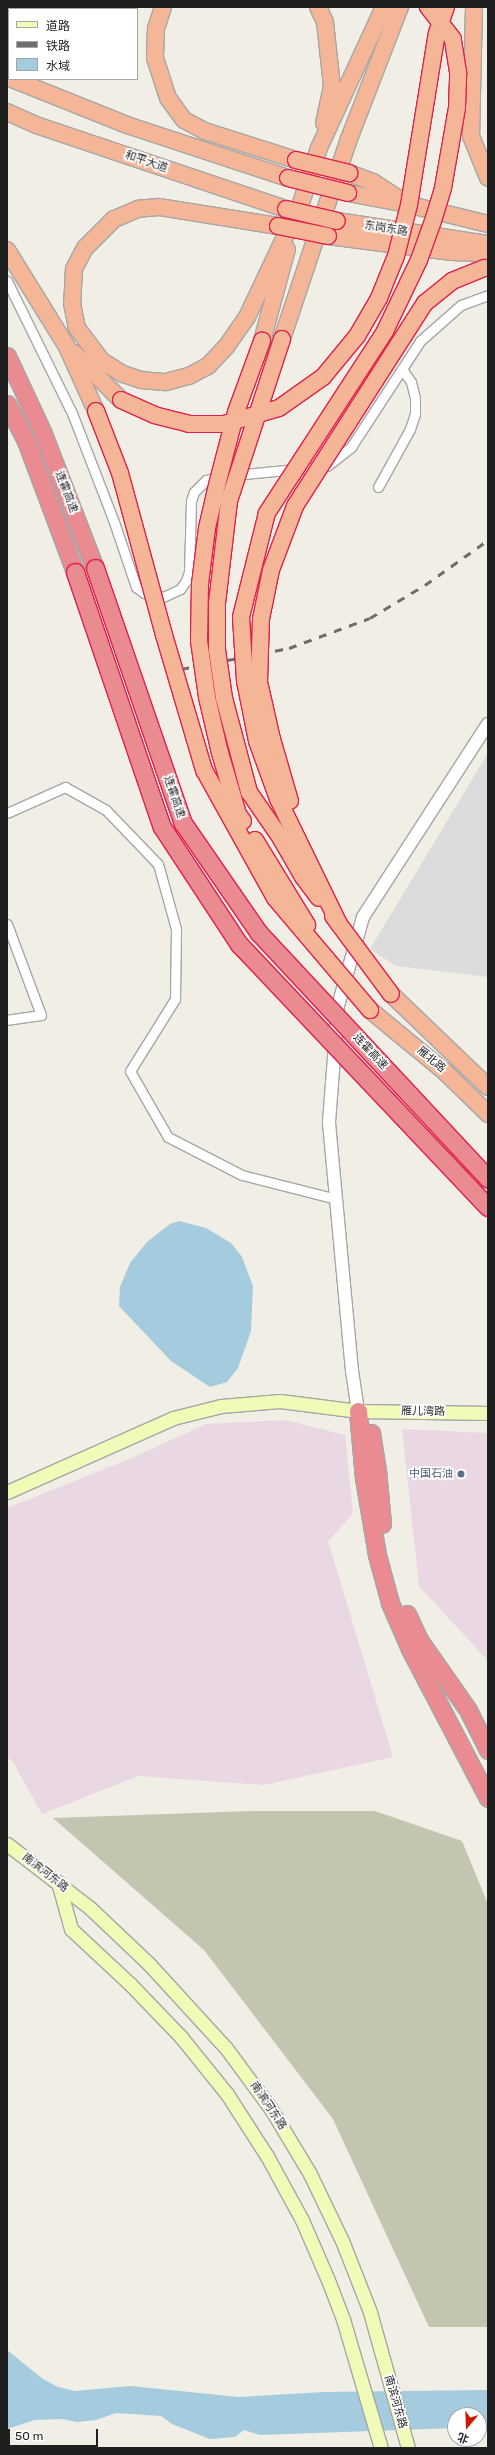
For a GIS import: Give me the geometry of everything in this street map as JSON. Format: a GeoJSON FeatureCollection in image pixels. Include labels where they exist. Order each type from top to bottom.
{"type":"FeatureCollection","features":[{"type":"Feature","properties":{"kind":"highway"},"geometry":{"type":"LineString","coordinates":[[163,7],[156,28],[155,58],[168,98],[184,120],[205,131],[296,160],[349,173],[373,182],[406,204]]}},
{"type":"Feature","properties":{"kind":"highway"},"geometry":{"type":"LineString","coordinates":[[318,7],[325,22],[332,86],[319,148]]}},
{"type":"Feature","properties":{"kind":"highway"},"geometry":{"type":"LineString","coordinates":[[384,7],[293,207],[247,318],[226,347],[208,366],[189,376],[166,382],[141,380],[123,374],[102,361],[77,328],[72,303],[74,269],[85,248],[114,219],[138,209],[159,207],[278,226],[328,236],[452,252],[487,263]]}},
{"type":"Feature","properties":{"kind":"highway"},"geometry":{"type":"LineString","coordinates":[[339,924],[303,877],[280,837],[249,792],[224,698],[217,650],[217,603],[229,501],[349,139],[400,7]]}},
{"type":"Feature","properties":{"kind":"highway"},"geometry":{"type":"LineString","coordinates":[[339,924],[278,799],[257,741],[245,681],[241,617],[267,513],[385,331],[419,260],[433,221],[443,188],[457,108],[458,72],[453,39],[428,7]]}},
{"type":"Feature","properties":{"kind":"highway"},"geometry":{"type":"LineString","coordinates":[[66,345],[121,400],[154,415],[189,424],[224,424],[256,416],[279,408],[323,377],[357,336],[379,298],[396,256],[410,205],[437,33],[446,7]]}},
{"type":"Feature","properties":{"kind":"highway"},"geometry":{"type":"LineString","coordinates":[[474,7],[471,136],[488,178]]}},
{"type":"Feature","properties":{"kind":"highway"},"geometry":{"type":"LineString","coordinates":[[14,80],[127,125],[288,178],[488,224]]}},
{"type":"Feature","properties":{"kind":"highway","name":"和平大道"},"geometry":{"type":"LineString","coordinates":[[7,112],[36,125],[293,207]]}},
{"type":"Feature","properties":{"kind":"highway"},"geometry":{"type":"LineString","coordinates":[[293,207],[262,341],[236,412],[207,528],[200,584],[199,641],[207,697],[238,814],[287,890],[330,964]]}},
{"type":"Feature","properties":{"kind":"highway","name":"东岗东路"},"geometry":{"type":"LineString","coordinates":[[293,207],[337,221],[488,244]]}},
{"type":"Feature","properties":{"kind":"highway"},"geometry":{"type":"LineString","coordinates":[[7,250],[66,345],[96,411],[120,473],[164,636],[204,770],[275,898],[330,964]]}},
{"type":"Feature","properties":{"kind":"highway"},"geometry":{"type":"LineString","coordinates":[[339,924],[289,800],[272,739],[259,682],[261,619],[271,570],[294,506],[425,303],[452,281],[487,263]]}},
{"type":"Feature","properties":{"kind":"highway","name":"连霍高速"},"geometry":{"type":"LineString","coordinates":[[7,356],[42,430],[95,568],[183,823],[259,933],[488,1179]]}},
{"type":"Feature","properties":{"kind":"highway","name":"连霍高速"},"geometry":{"type":"LineString","coordinates":[[7,404],[26,440],[75,572],[162,827],[239,944],[488,1207]]}},
{"type":"Feature","properties":{"kind":"highway","name":"雁北路"},"geometry":{"type":"LineString","coordinates":[[339,924],[391,994],[488,1087]]}},
{"type":"Feature","properties":{"kind":"highway","name":"雁北路"},"geometry":{"type":"LineString","coordinates":[[330,964],[370,1010],[444,1071],[488,1114]]}},
{"type":"Feature","properties":{"kind":"highway"},"geometry":{"type":"LineString","coordinates":[[362,1411],[377,1470],[386,1545],[394,1582],[419,1640],[468,1710],[488,1750]]}},
{"type":"Feature","properties":{"kind":"highway"},"geometry":{"type":"LineString","coordinates":[[362,1411],[364,1478],[377,1555],[390,1603],[410,1649],[488,1798]]}},
{"type":"Feature","properties":{"kind":"main road","name":"雁儿湾路"},"geometry":{"type":"LineString","coordinates":[[7,1492],[173,1418],[221,1406],[280,1401],[362,1411],[488,1413]]}},
{"type":"Feature","properties":{"kind":"main road","name":"南滨河东路"},"geometry":{"type":"LineString","coordinates":[[7,1844],[58,1882],[120,1935],[176,1991],[249,2078],[291,2142],[313,2181],[343,2243],[370,2312],[408,2448]]}},
{"type":"Feature","properties":{"kind":"main road"},"geometry":{"type":"LineString","coordinates":[[58,1882],[71,1929],[156,2010],[200,2060],[231,2100],[285,2187],[317,2254],[343,2319],[381,2448]]}},
{"type":"Feature","properties":{"kind":"street"},"geometry":{"type":"LineString","coordinates":[[7,281],[72,413],[114,519],[136,587],[153,596],[172,594],[186,581],[189,572],[191,501],[199,485],[214,476],[327,466],[351,448],[420,341],[461,305],[488,295]]}},
{"type":"Feature","properties":{"kind":"street"},"geometry":{"type":"LineString","coordinates":[[378,487],[410,429],[415,414],[415,398],[411,382],[402,369]]}},
{"type":"Feature","properties":{"kind":"street"},"geometry":{"type":"LineString","coordinates":[[362,1411],[352,1371],[329,1122],[338,1006],[363,917],[488,724]]}},
{"type":"Feature","properties":{"kind":"street"},"geometry":{"type":"LineString","coordinates":[[7,813],[65,788],[106,810],[158,864],[176,929],[175,999],[130,1071],[168,1137],[242,1175],[336,1199]]}},
{"type":"Feature","properties":{"kind":"street"},"geometry":{"type":"LineString","coordinates":[[7,924],[41,1015],[7,1020]]}},
{"type":"Feature","properties":{"kind":"shaded area"},"geometry":{"type":"Polygon","coordinates":[[[488,753],[488,977],[396,966],[370,949],[488,753]]]}},
{"type":"Feature","properties":{"kind":"shaded area"},"geometry":{"type":"Polygon","coordinates":[[[286,1420],[345,1435],[353,1514],[328,1541],[393,1757],[264,1785],[138,1776],[42,1814],[13,1762],[7,1757],[7,1508],[134,1457],[206,1424],[286,1420]]]}},
{"type":"Feature","properties":{"kind":"shaded area"},"geometry":{"type":"Polygon","coordinates":[[[402,1429],[488,1433],[488,1661],[419,1586],[402,1429]]]}},
{"type":"Feature","properties":{"kind":"shaded area"},"geometry":{"type":"Polygon","coordinates":[[[251,1811],[375,1811],[462,1841],[488,1904],[488,2327],[429,2327],[333,2119],[204,1950],[53,1818],[251,1811]]]}},
{"type":"Feature","properties":{"kind":"water"},"geometry":{"type":"Polygon","coordinates":[[[179,1221],[206,1228],[231,1243],[242,1257],[253,1286],[251,1331],[238,1368],[227,1382],[210,1387],[171,1361],[119,1306],[120,1287],[130,1263],[147,1242],[170,1224],[179,1221]]]}},
{"type":"Feature","properties":{"kind":"water"},"geometry":{"type":"Polygon","coordinates":[[[7,2350],[43,2379],[58,2387],[75,2391],[130,2386],[239,2397],[324,2392],[488,2390],[488,2427],[487,2407],[447,2407],[447,2428],[260,2435],[244,2430],[235,2437],[210,2439],[172,2424],[161,2416],[116,2413],[96,2420],[77,2422],[62,2419],[35,2420],[7,2429],[7,2350]]]}},
{"type":"Feature","properties":{"kind":"railway"},"geometry":{"type":"LineString","coordinates":[[181,669],[289,648],[370,618],[425,585],[488,540]]}},
{"type":"Feature","properties":{"kind":"place","name":"中国石油"},"geometry":{"type":"Point","coordinates":[461,1474]}}]}
